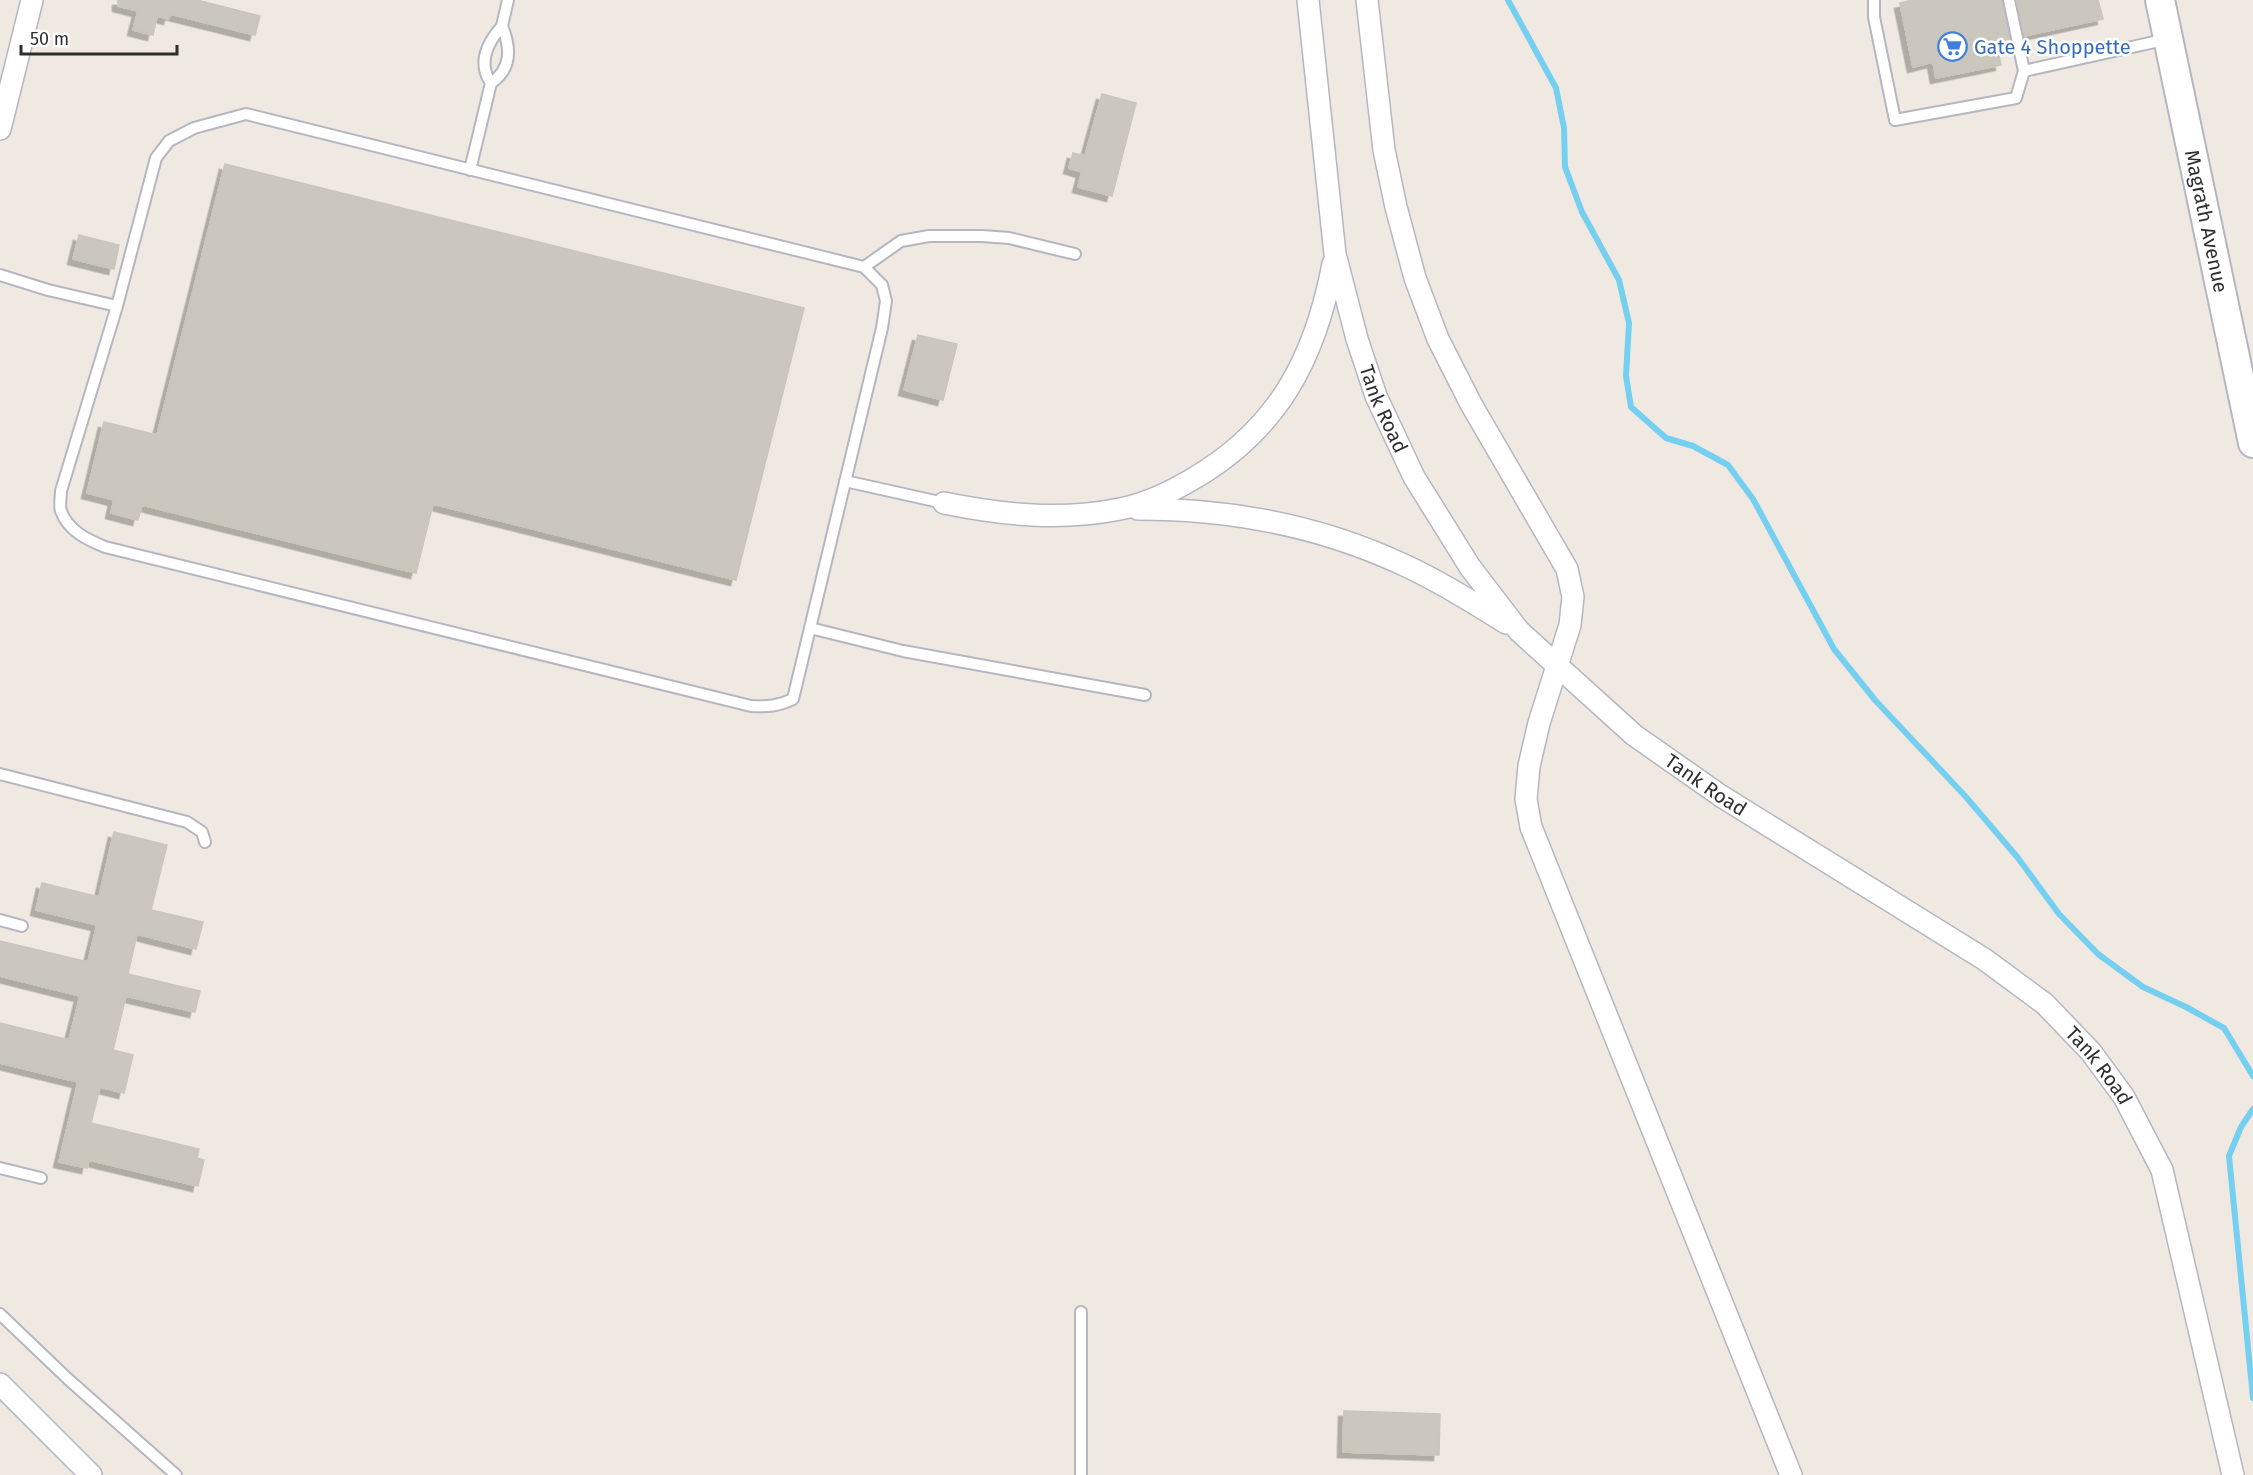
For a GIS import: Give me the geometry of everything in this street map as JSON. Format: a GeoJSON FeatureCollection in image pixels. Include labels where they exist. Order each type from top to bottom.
{"type":"FeatureCollection","features":[{"type":"Feature","properties":{"kind":"main road","name":"Magrath Avenue"},"geometry":{"type":"LineString","coordinates":[[2160,0],[2253,443]]}},
{"type":"Feature","properties":{"kind":"street"},"geometry":{"type":"LineString","coordinates":[[0,129],[32,0]]}},
{"type":"Feature","properties":{"kind":"street","name":"Tank Road"},"geometry":{"type":"LineString","coordinates":[[1308,0],[1335,254],[1356,339],[1376,396],[1414,477],[1470,567],[1519,631],[1634,735],[1721,796],[2006,975],[2044,1004],[2091,1052],[2124,1097],[2162,1170],[2233,1475]]}},
{"type":"Feature","properties":{"kind":"street"},"geometry":{"type":"LineString","coordinates":[[1367,0],[1384,150],[1415,278],[1438,339],[1471,404],[1567,569],[1573,597],[1570,625],[1539,723],[1529,766],[1526,799],[1531,827],[1791,1475]]}},
{"type":"Feature","properties":{"kind":"street"},"geometry":{"type":"LineString","coordinates":[[944,503],[986,512],[1025,516],[1091,514],[1123,509],[1149,501],[1208,471],[1235,451],[1259,428],[1294,382],[1308,355],[1328,295],[1335,254]]}},
{"type":"Feature","properties":{"kind":"street"},"geometry":{"type":"LineString","coordinates":[[1123,509],[1216,512],[1331,537],[1403,564],[1462,595],[1519,631]]}},
{"type":"Feature","properties":{"kind":"street"},"geometry":{"type":"LineString","coordinates":[[0,1384],[91,1475]]}},
{"type":"Feature","properties":{"kind":"lane"},"geometry":{"type":"LineString","coordinates":[[491,83],[504,71],[509,51],[502,26],[508,0]]}},
{"type":"Feature","properties":{"kind":"lane"},"geometry":{"type":"LineString","coordinates":[[1874,0],[1874,17],[1895,120],[2016,98],[2024,71],[2009,0]]}},
{"type":"Feature","properties":{"kind":"lane"},"geometry":{"type":"LineString","coordinates":[[470,170],[491,83],[484,69],[487,47],[490,39],[502,26]]}},
{"type":"Feature","properties":{"kind":"lane"},"geometry":{"type":"LineString","coordinates":[[2024,71],[2168,39]]}},
{"type":"Feature","properties":{"kind":"lane"},"geometry":{"type":"LineString","coordinates":[[246,114],[864,267],[882,285],[885,301],[882,328],[793,699],[783,704],[769,707],[751,706],[105,547],[84,538],[69,524],[60,510],[61,491],[117,306],[156,158],[169,141],[194,128],[246,114]]}},
{"type":"Feature","properties":{"kind":"lane"},"geometry":{"type":"LineString","coordinates":[[864,267],[901,241],[929,236],[1009,238],[1075,254]]}},
{"type":"Feature","properties":{"kind":"lane"},"geometry":{"type":"LineString","coordinates":[[0,275],[48,290],[117,306]]}},
{"type":"Feature","properties":{"kind":"lane"},"geometry":{"type":"LineString","coordinates":[[845,481],[944,503]]}},
{"type":"Feature","properties":{"kind":"lane"},"geometry":{"type":"LineString","coordinates":[[810,628],[903,651],[1145,695]]}},
{"type":"Feature","properties":{"kind":"lane"},"geometry":{"type":"LineString","coordinates":[[0,774],[187,822],[202,832],[205,842]]}},
{"type":"Feature","properties":{"kind":"lane"},"geometry":{"type":"LineString","coordinates":[[0,920],[22,926]]}},
{"type":"Feature","properties":{"kind":"lane"},"geometry":{"type":"LineString","coordinates":[[0,1168],[41,1178]]}},
{"type":"Feature","properties":{"kind":"lane"},"geometry":{"type":"LineString","coordinates":[[1081,1312],[1081,1475]]}},
{"type":"Feature","properties":{"kind":"lane"},"geometry":{"type":"LineString","coordinates":[[0,1314],[68,1380],[176,1475]]}},
{"type":"Feature","properties":{"kind":"building"},"geometry":{"type":"Polygon","coordinates":[[[118,0],[197,0],[260,16],[255,35],[170,14],[169,19],[157,16],[153,35],[133,30],[138,11],[118,6],[118,0]]]}},
{"type":"Feature","properties":{"kind":"building","name":"Gate 4 Shoppette"},"geometry":{"type":"Polygon","coordinates":[[[1913,0],[2002,0],[2010,39],[1996,42],[2001,65],[1936,78],[1933,62],[1913,67],[1900,3],[1913,0]]]}},
{"type":"Feature","properties":{"kind":"building"},"geometry":{"type":"Polygon","coordinates":[[[2017,0],[2098,0],[2103,19],[2024,36],[2017,0]]]}},
{"type":"Feature","properties":{"kind":"building"},"geometry":{"type":"Polygon","coordinates":[[[1102,94],[1136,103],[1112,196],[1078,187],[1082,172],[1069,168],[1073,153],[1085,156],[1102,94]]]}},
{"type":"Feature","properties":{"kind":"building"},"geometry":{"type":"Polygon","coordinates":[[[225,164],[804,308],[736,580],[433,504],[416,573],[142,505],[138,520],[111,513],[114,500],[87,493],[104,422],[157,435],[225,164]]]}},
{"type":"Feature","properties":{"kind":"building"},"geometry":{"type":"Polygon","coordinates":[[[79,235],[119,245],[114,269],[73,259],[79,235]]]}},
{"type":"Feature","properties":{"kind":"building"},"geometry":{"type":"Polygon","coordinates":[[[918,335],[957,344],[943,400],[904,390],[918,335]]]}},
{"type":"Feature","properties":{"kind":"building"},"geometry":{"type":"Polygon","coordinates":[[[114,832],[167,845],[151,910],[203,922],[196,949],[137,934],[128,974],[200,991],[195,1012],[126,996],[113,1050],[133,1055],[124,1093],[100,1087],[91,1123],[199,1149],[197,1158],[204,1160],[198,1186],[89,1160],[87,1168],[59,1162],[78,1082],[0,1063],[0,1023],[69,1040],[80,996],[0,976],[0,941],[88,962],[97,925],[36,910],[42,883],[99,897],[114,832]]]}},
{"type":"Feature","properties":{"kind":"building"},"geometry":{"type":"Polygon","coordinates":[[[1344,1411],[1440,1414],[1439,1455],[1343,1452],[1344,1411]]]}},
{"type":"Feature","properties":{"kind":"waterway"},"geometry":{"type":"LineString","coordinates":[[1508,0],[1556,88],[1564,128],[1565,167],[1582,212],[1619,280],[1629,323],[1626,376],[1631,407],[1666,438],[1693,446],[1728,465],[1753,499],[1834,649],[1875,700],[1966,797],[2018,858],[2059,914],[2098,954],[2143,987],[2224,1028],[2253,1076]]}},
{"type":"Feature","properties":{"kind":"waterway"},"geometry":{"type":"LineString","coordinates":[[2253,1109],[2241,1127],[2229,1156],[2253,1398]]}},
{"type":"Feature","properties":{"kind":"place","name":"Gate 4 Shoppette"},"geometry":{"type":"Point","coordinates":[1953,47]}}]}
